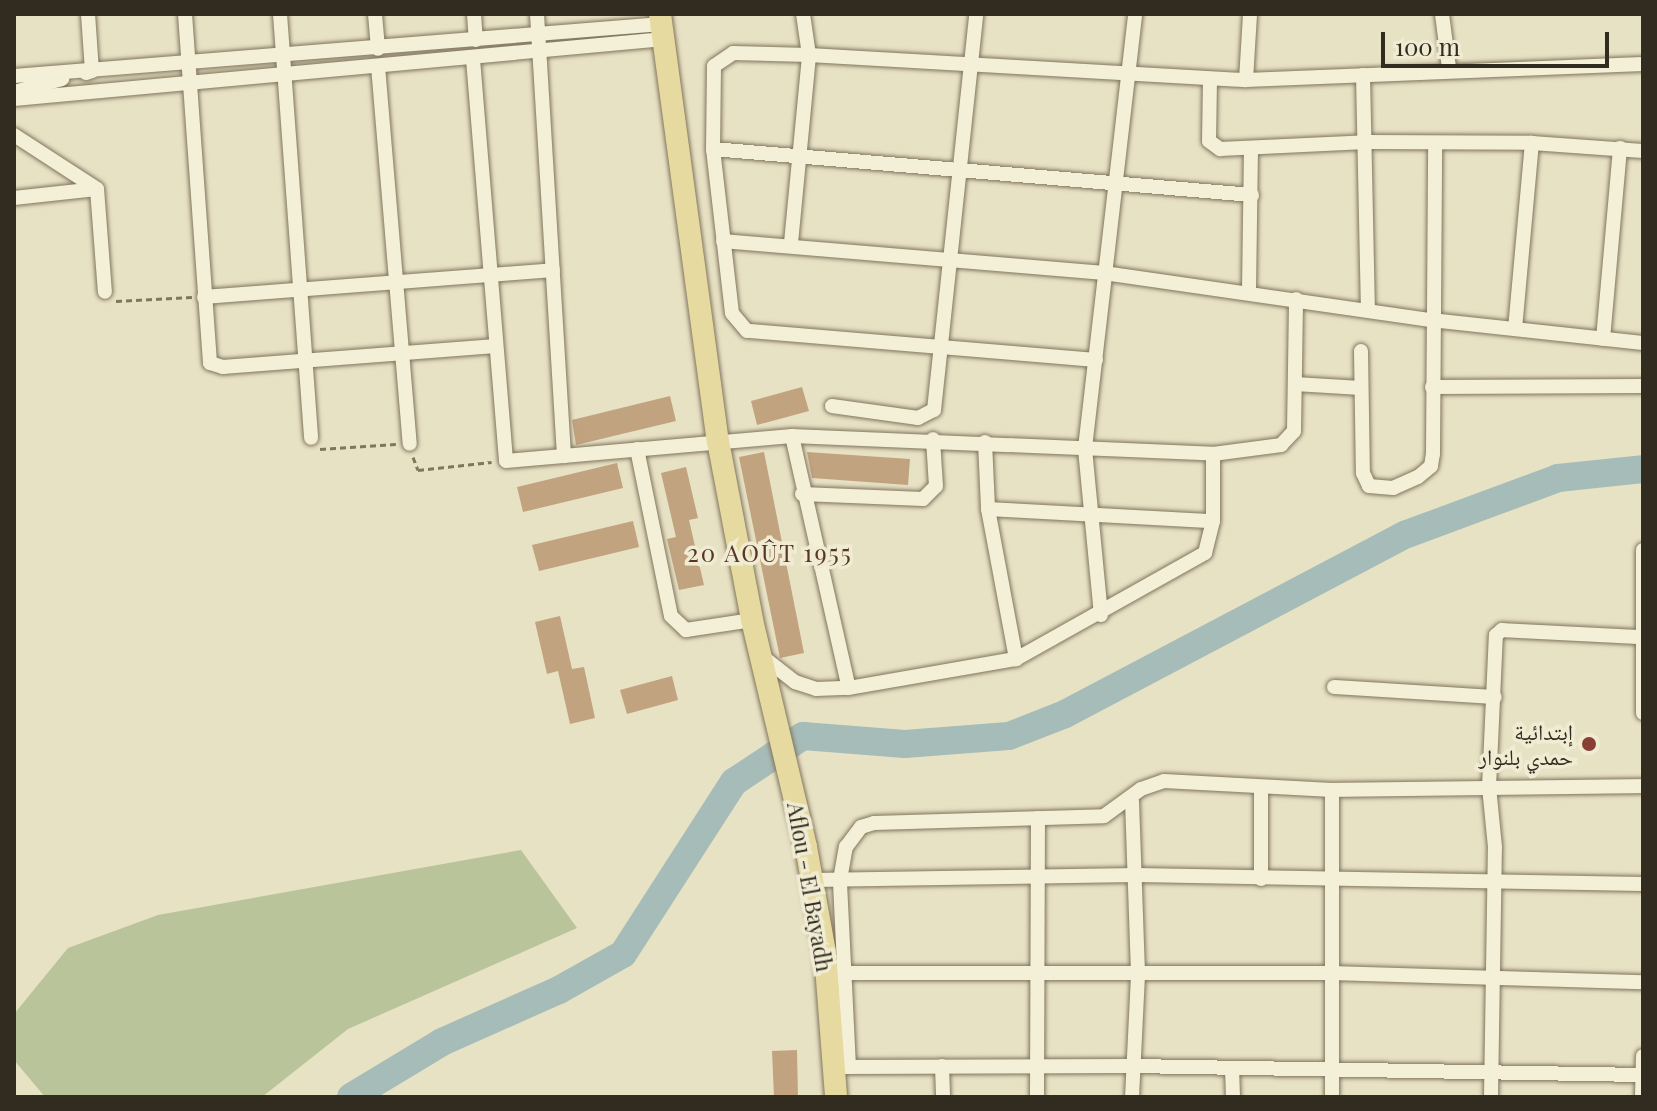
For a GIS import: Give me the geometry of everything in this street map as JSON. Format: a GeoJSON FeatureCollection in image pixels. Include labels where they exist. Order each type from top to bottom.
{"type":"FeatureCollection","features":[{"type":"Feature","properties":{"kind":"main road","name":"Aflou - El Bayadh"},"geometry":{"type":"LineString","coordinates":[[662,26],[718,441],[752,620],[834,973],[842,1067],[836,1097]]}},
{"type":"Feature","properties":{"kind":"street"},"geometry":{"type":"LineString","coordinates":[[88,14],[92,71]]}},
{"type":"Feature","properties":{"kind":"street"},"geometry":{"type":"LineString","coordinates":[[185,14],[210,363],[223,367],[495,346]]}},
{"type":"Feature","properties":{"kind":"street"},"geometry":{"type":"LineString","coordinates":[[280,14],[311,438]]}},
{"type":"Feature","properties":{"kind":"street"},"geometry":{"type":"LineString","coordinates":[[375,14],[378,49]]}},
{"type":"Feature","properties":{"kind":"street"},"geometry":{"type":"LineString","coordinates":[[474,14],[476,40]]}},
{"type":"Feature","properties":{"kind":"street"},"geometry":{"type":"LineString","coordinates":[[537,14],[564,456]]}},
{"type":"Feature","properties":{"kind":"street"},"geometry":{"type":"LineString","coordinates":[[791,243],[803,155],[809,55],[803,14]]}},
{"type":"Feature","properties":{"kind":"street"},"geometry":{"type":"LineString","coordinates":[[832,406],[918,418],[930,415],[942,343],[948,256],[976,14]]}},
{"type":"Feature","properties":{"kind":"street"},"geometry":{"type":"LineString","coordinates":[[1101,615],[1088,512],[1085,448],[1135,14]]}},
{"type":"Feature","properties":{"kind":"street"},"geometry":{"type":"LineString","coordinates":[[1246,80],[1250,14]]}},
{"type":"Feature","properties":{"kind":"street"},"geometry":{"type":"LineString","coordinates":[[1442,14],[1449,68]]}},
{"type":"Feature","properties":{"kind":"street"},"geometry":{"type":"LineString","coordinates":[[14,76],[378,49],[538,33],[662,26]]}},
{"type":"Feature","properties":{"kind":"street"},"geometry":{"type":"LineString","coordinates":[[14,99],[538,52],[662,26]]}},
{"type":"Feature","properties":{"kind":"street"},"geometry":{"type":"LineString","coordinates":[[1096,360],[942,343],[747,331],[732,313],[713,149],[711,81],[720,59],[733,53],[809,55],[1246,80],[1449,68],[1643,64]]}},
{"type":"Feature","properties":{"kind":"street"},"geometry":{"type":"LineString","coordinates":[[473,59],[506,461],[792,436],[933,439],[1213,454],[1281,445],[1290,439],[1295,384],[1296,299]]}},
{"type":"Feature","properties":{"kind":"street"},"geometry":{"type":"LineString","coordinates":[[378,66],[399,282],[410,444]]}},
{"type":"Feature","properties":{"kind":"street"},"geometry":{"type":"LineString","coordinates":[[14,92],[92,71]]}},
{"type":"Feature","properties":{"kind":"street"},"geometry":{"type":"LineString","coordinates":[[1363,75],[1368,310]]}},
{"type":"Feature","properties":{"kind":"street"},"geometry":{"type":"LineString","coordinates":[[1210,79],[1210,144],[1220,149],[1366,142],[1532,143],[1643,151]]}},
{"type":"Feature","properties":{"kind":"street"},"geometry":{"type":"LineString","coordinates":[[14,135],[97,189]]}},
{"type":"Feature","properties":{"kind":"street"},"geometry":{"type":"LineString","coordinates":[[1361,351],[1363,473],[1369,486],[1380,490],[1408,483],[1431,466],[1435,143]]}},
{"type":"Feature","properties":{"kind":"street"},"geometry":{"type":"LineString","coordinates":[[1515,329],[1532,143]]}},
{"type":"Feature","properties":{"kind":"street"},"geometry":{"type":"LineString","coordinates":[[1603,339],[1620,148]]}},
{"type":"Feature","properties":{"kind":"street"},"geometry":{"type":"LineString","coordinates":[[713,149],[1252,195]]}},
{"type":"Feature","properties":{"kind":"street"},"geometry":{"type":"LineString","coordinates":[[1249,291],[1251,149]]}},
{"type":"Feature","properties":{"kind":"street"},"geometry":{"type":"LineString","coordinates":[[14,198],[97,189]]}},
{"type":"Feature","properties":{"kind":"street"},"geometry":{"type":"LineString","coordinates":[[97,189],[105,292]]}},
{"type":"Feature","properties":{"kind":"street"},"geometry":{"type":"LineString","coordinates":[[723,241],[791,243],[948,256],[1104,273],[1249,291],[1431,320],[1643,343]]}},
{"type":"Feature","properties":{"kind":"street"},"geometry":{"type":"LineString","coordinates":[[204,297],[553,270]]}},
{"type":"Feature","properties":{"kind":"street"},"geometry":{"type":"LineString","coordinates":[[1295,384],[1361,388]]}},
{"type":"Feature","properties":{"kind":"street"},"geometry":{"type":"LineString","coordinates":[[1432,387],[1643,386]]}},
{"type":"Feature","properties":{"kind":"street"},"geometry":{"type":"LineString","coordinates":[[792,436],[802,494],[849,688]]}},
{"type":"Feature","properties":{"kind":"street"},"geometry":{"type":"LineString","coordinates":[[802,494],[923,499],[936,486],[933,439]]}},
{"type":"Feature","properties":{"kind":"street"},"geometry":{"type":"LineString","coordinates":[[985,442],[988,509],[1016,659]]}},
{"type":"Feature","properties":{"kind":"street"},"geometry":{"type":"LineString","coordinates":[[637,449],[671,616],[686,630],[752,620]]}},
{"type":"Feature","properties":{"kind":"street"},"geometry":{"type":"LineString","coordinates":[[760,654],[795,682],[816,689],[849,688],[1016,659],[1197,560],[1210,545],[1213,454]]}},
{"type":"Feature","properties":{"kind":"street"},"geometry":{"type":"LineString","coordinates":[[988,509],[1213,521]]}},
{"type":"Feature","properties":{"kind":"street"},"geometry":{"type":"LineString","coordinates":[[1643,550],[1643,713]]}},
{"type":"Feature","properties":{"kind":"street"},"geometry":{"type":"LineString","coordinates":[[1491,1097],[1495,883],[1489,787],[1500,630],[1641,637]]}},
{"type":"Feature","properties":{"kind":"street"},"geometry":{"type":"LineString","coordinates":[[1334,687],[1495,697]]}},
{"type":"Feature","properties":{"kind":"street"},"geometry":{"type":"LineString","coordinates":[[1643,786],[1332,790],[1164,781],[1141,789],[1132,801],[1104,816],[874,823],[861,827],[846,847],[840,880],[834,973],[1332,973],[1643,982]]}},
{"type":"Feature","properties":{"kind":"street"},"geometry":{"type":"LineString","coordinates":[[1261,787],[1261,879]]}},
{"type":"Feature","properties":{"kind":"street"},"geometry":{"type":"LineString","coordinates":[[1332,790],[1332,1097]]}},
{"type":"Feature","properties":{"kind":"street"},"geometry":{"type":"LineString","coordinates":[[1132,801],[1137,875],[1138,975],[1132,1097]]}},
{"type":"Feature","properties":{"kind":"street"},"geometry":{"type":"LineString","coordinates":[[1037,1097],[1038,818]]}},
{"type":"Feature","properties":{"kind":"street"},"geometry":{"type":"LineString","coordinates":[[812,880],[1137,875],[1331,881],[1643,884]]}},
{"type":"Feature","properties":{"kind":"street"},"geometry":{"type":"LineString","coordinates":[[1642,1097],[1643,1056]]}},
{"type":"Feature","properties":{"kind":"street"},"geometry":{"type":"LineString","coordinates":[[942,1066],[943,1097]]}},
{"type":"Feature","properties":{"kind":"street"},"geometry":{"type":"LineString","coordinates":[[842,1067],[1132,1066],[1642,1075]]}},
{"type":"Feature","properties":{"kind":"street"},"geometry":{"type":"LineString","coordinates":[[1232,1068],[1233,1097]]}},
{"type":"Feature","properties":{"kind":"path"},"geometry":{"type":"LineString","coordinates":[[105,292],[115,301],[204,297]]}},
{"type":"Feature","properties":{"kind":"path"},"geometry":{"type":"LineString","coordinates":[[311,438],[319,449],[410,444],[418,470],[506,461]]}},
{"type":"Feature","properties":{"kind":"green space"},"geometry":{"type":"Polygon","coordinates":[[[521,850],[577,928],[348,1029],[262,1097],[45,1097],[14,1060],[14,1014],[68,948],[158,915],[521,850]]]}},
{"type":"Feature","properties":{"kind":"building"},"geometry":{"type":"Polygon","coordinates":[[[802,387],[809,411],[757,425],[751,401],[802,387]]]}},
{"type":"Feature","properties":{"kind":"building"},"geometry":{"type":"Polygon","coordinates":[[[670,396],[676,421],[576,445],[572,420],[670,396]]]}},
{"type":"Feature","properties":{"kind":"building"},"geometry":{"type":"Polygon","coordinates":[[[764,452],[804,653],[780,658],[739,457],[764,452]]]}},
{"type":"Feature","properties":{"kind":"building"},"geometry":{"type":"Polygon","coordinates":[[[807,452],[910,459],[908,485],[812,478],[807,452]]]}},
{"type":"Feature","properties":{"kind":"building"},"geometry":{"type":"Polygon","coordinates":[[[617,463],[623,488],[523,512],[517,487],[617,463]]]}},
{"type":"Feature","properties":{"kind":"building"},"geometry":{"type":"Polygon","coordinates":[[[686,467],[698,518],[689,520],[704,585],[679,590],[667,539],[676,537],[661,473],[686,467]]]}},
{"type":"Feature","properties":{"kind":"building"},"geometry":{"type":"Polygon","coordinates":[[[633,521],[639,547],[539,571],[532,545],[633,521]]]}},
{"type":"Feature","properties":{"kind":"building"},"geometry":{"type":"Polygon","coordinates":[[[560,616],[572,669],[584,667],[595,718],[570,724],[558,671],[547,674],[535,622],[560,616]]]}},
{"type":"Feature","properties":{"kind":"building"},"geometry":{"type":"Polygon","coordinates":[[[672,676],[678,700],[627,714],[620,690],[672,676]]]}},
{"type":"Feature","properties":{"kind":"building"},"geometry":{"type":"Polygon","coordinates":[[[797,1050],[798,1097],[774,1097],[772,1051],[797,1050]]]}},
{"type":"Feature","properties":{"kind":"waterway"},"geometry":{"type":"LineString","coordinates":[[351,1097],[442,1042],[559,990],[623,954],[734,782],[803,736],[905,744],[1009,736],[1065,714],[1407,534],[1558,478],[1643,469]]}},
{"type":"Feature","properties":{"kind":"place","name":"إبتدائية حمدي بلنوار"},"geometry":{"type":"Point","coordinates":[1589,744]}},
{"type":"Feature","properties":{"kind":"district","name":"20 AOÛT 1955"},"geometry":{"type":"Point","coordinates":[770,553]}}]}
